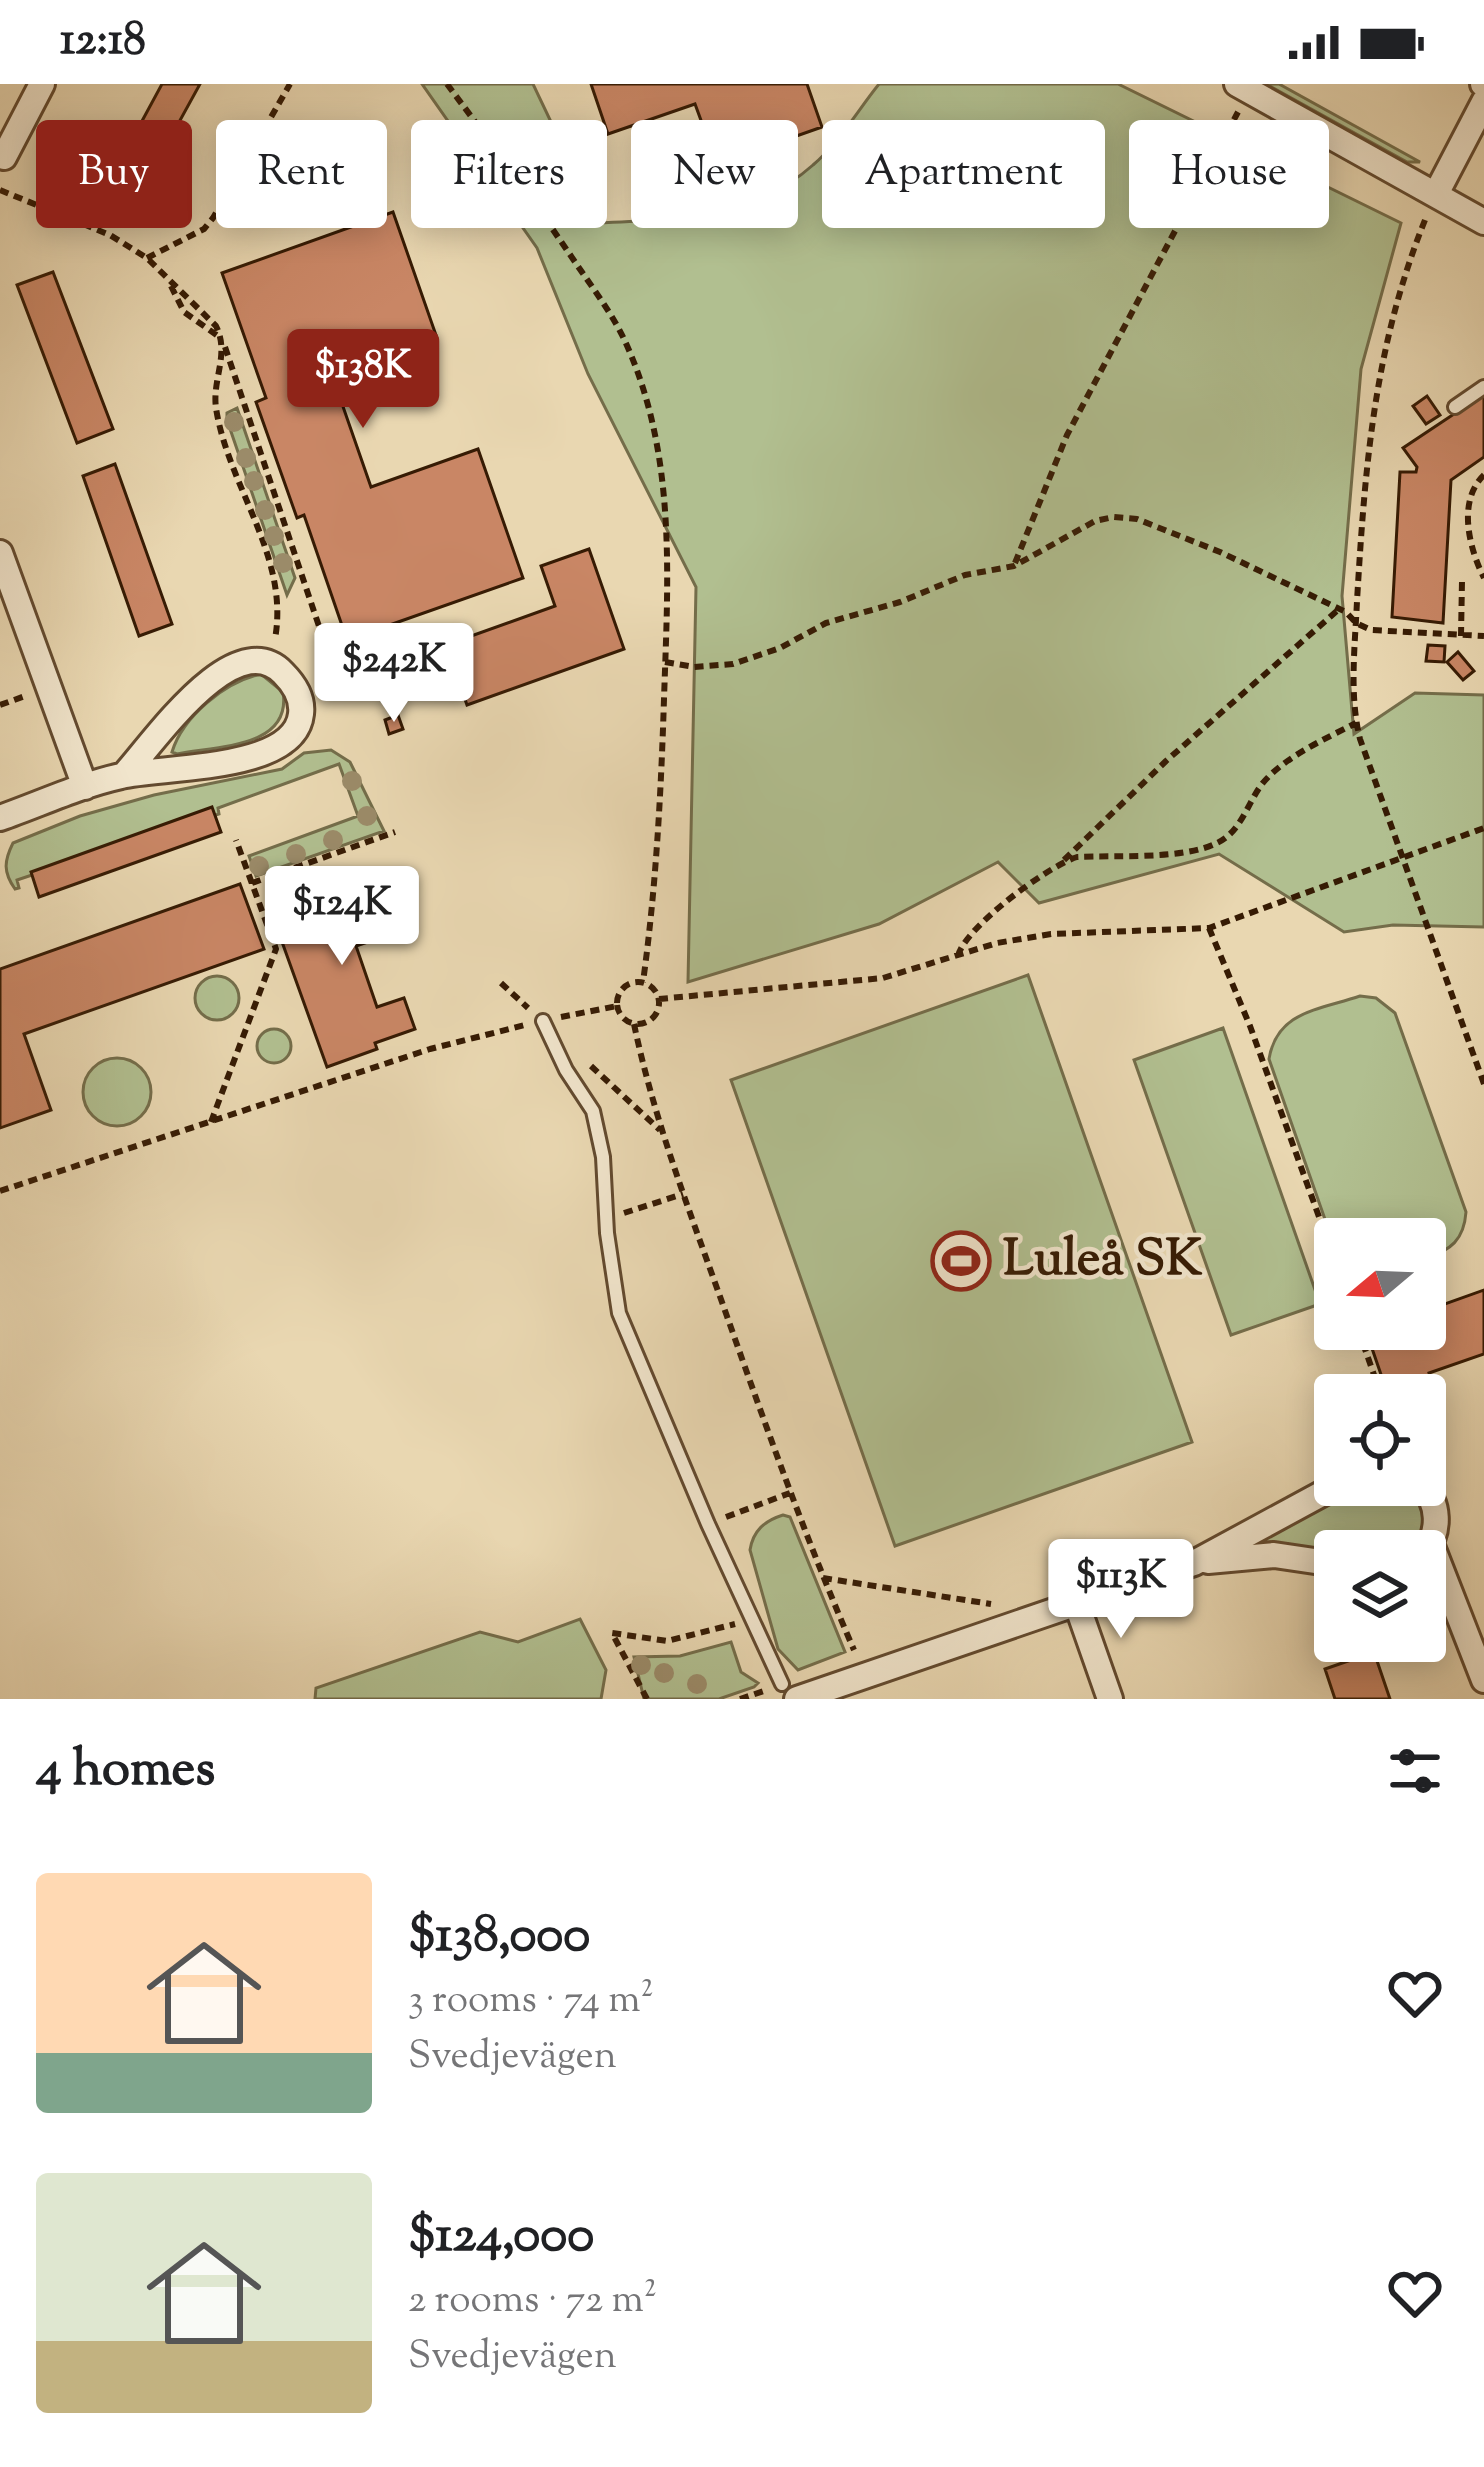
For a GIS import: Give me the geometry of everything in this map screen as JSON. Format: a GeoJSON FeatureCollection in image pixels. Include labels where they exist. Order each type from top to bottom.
{"type":"FeatureCollection","features":[{"type":"Feature","properties":{"kind":"street"},"geometry":{"type":"LineString","coordinates":[[4,157],[42,84]]}},
{"type":"Feature","properties":{"kind":"street"},"geometry":{"type":"LineString","coordinates":[[1243,87],[1484,222]]}},
{"type":"Feature","properties":{"kind":"street"},"geometry":{"type":"LineString","coordinates":[[1436,194],[1484,102]]}},
{"type":"Feature","properties":{"kind":"street"},"geometry":{"type":"LineString","coordinates":[[0,553],[85,788]]}},
{"type":"Feature","properties":{"kind":"street"},"geometry":{"type":"LineString","coordinates":[[0,818],[124,775],[183,771],[278,746],[293,732],[301,715],[294,684],[277,666],[256,659],[220,672],[124,775]]}},
{"type":"Feature","properties":{"kind":"street"},"geometry":{"type":"LineString","coordinates":[[790,1692],[1194,1563],[1314,1498]]}},
{"type":"Feature","properties":{"kind":"street"},"geometry":{"type":"LineString","coordinates":[[1194,1563],[1274,1555],[1314,1561]]}},
{"type":"Feature","properties":{"kind":"street"},"geometry":{"type":"LineString","coordinates":[[1446,1590],[1484,1679]]}},
{"type":"Feature","properties":{"kind":"street"},"geometry":{"type":"LineString","coordinates":[[1076,1602],[1110,1699]]}},
{"type":"Feature","properties":{"kind":"lane"},"geometry":{"type":"LineString","coordinates":[[1455,407],[1484,387]]}},
{"type":"Feature","properties":{"kind":"lane"},"geometry":{"type":"LineString","coordinates":[[543,1021],[592,1111],[603,1157],[619,1313],[708,1524],[790,1692]]}},
{"type":"Feature","properties":{"kind":"path"},"geometry":{"type":"LineString","coordinates":[[147,258],[192,236],[213,218],[290,84]]}},
{"type":"Feature","properties":{"kind":"path"},"geometry":{"type":"LineString","coordinates":[[447,84],[533,199],[626,343],[647,401],[664,490],[668,546],[656,891],[643,982]]}},
{"type":"Feature","properties":{"kind":"path"},"geometry":{"type":"LineString","coordinates":[[1014,566],[1067,435],[1243,87]]}},
{"type":"Feature","properties":{"kind":"path"},"geometry":{"type":"LineString","coordinates":[[0,190],[110,235],[147,258],[208,317],[222,339],[327,650]]}},
{"type":"Feature","properties":{"kind":"path"},"geometry":{"type":"LineString","coordinates":[[1436,194],[1406,275],[1377,378],[1356,623],[1356,723],[1484,1084]]}},
{"type":"Feature","properties":{"kind":"path"},"geometry":{"type":"LineString","coordinates":[[222,339],[217,408],[278,590],[274,642],[256,659]]}},
{"type":"Feature","properties":{"kind":"path"},"geometry":{"type":"LineString","coordinates":[[1484,475],[1470,497],[1469,534],[1484,578]]}},
{"type":"Feature","properties":{"kind":"path"},"geometry":{"type":"LineString","coordinates":[[665,662],[694,667],[733,664],[779,648],[826,623],[900,602],[965,575],[1014,566],[1095,521],[1114,517],[1137,520],[1220,552],[1378,632],[1484,636]]}},
{"type":"Feature","properties":{"kind":"path"},"geometry":{"type":"LineString","coordinates":[[1461,636],[1462,581]]}},
{"type":"Feature","properties":{"kind":"path"},"geometry":{"type":"LineString","coordinates":[[958,956],[964,940],[1061,862],[1166,761],[1339,609]]}},
{"type":"Feature","properties":{"kind":"path"},"geometry":{"type":"LineString","coordinates":[[1061,862],[1214,845],[1234,830],[1276,770],[1356,723]]}},
{"type":"Feature","properties":{"kind":"path"},"geometry":{"type":"LineString","coordinates":[[658,999],[883,978],[997,943],[1052,934],[1209,928],[1484,828]]}},
{"type":"Feature","properties":{"kind":"path"},"geometry":{"type":"LineString","coordinates":[[252,883],[395,832]]}},
{"type":"Feature","properties":{"kind":"path"},"geometry":{"type":"LineString","coordinates":[[211,1122],[276,950],[236,840]]}},
{"type":"Feature","properties":{"kind":"path"},"geometry":{"type":"LineString","coordinates":[[1209,928],[1319,1218]]}},
{"type":"Feature","properties":{"kind":"path"},"geometry":{"type":"LineString","coordinates":[[643,982],[658,999],[653,1018],[634,1024],[623,1018],[617,1006],[623,987],[643,982]]}},
{"type":"Feature","properties":{"kind":"path"},"geometry":{"type":"LineString","coordinates":[[501,983],[663,1132]]}},
{"type":"Feature","properties":{"kind":"path"},"geometry":{"type":"LineString","coordinates":[[0,1191],[430,1049],[617,1006]]}},
{"type":"Feature","properties":{"kind":"path"},"geometry":{"type":"LineString","coordinates":[[634,1024],[644,1075],[683,1194],[790,1493],[854,1650]]}},
{"type":"Feature","properties":{"kind":"path"},"geometry":{"type":"LineString","coordinates":[[606,1219],[683,1194]]}},
{"type":"Feature","properties":{"kind":"path"},"geometry":{"type":"LineString","coordinates":[[708,1524],[790,1493]]}},
{"type":"Feature","properties":{"kind":"path"},"geometry":{"type":"LineString","coordinates":[[823,1578],[1000,1606]]}},
{"type":"Feature","properties":{"kind":"path"},"geometry":{"type":"LineString","coordinates":[[647,1699],[612,1633],[667,1641],[753,1619]]}},
{"type":"Feature","properties":{"kind":"green space"},"geometry":{"type":"Polygon","coordinates":[[[422,84],[533,84],[550,120],[447,120],[422,84]]]}},
{"type":"Feature","properties":{"kind":"green space"},"geometry":{"type":"Polygon","coordinates":[[[879,84],[1118,84],[1191,120],[1129,120],[1129,228],[1329,228],[1329,188],[1401,223],[1361,369],[1342,596],[1354,734],[1415,693],[1484,695],[1484,927],[1393,925],[1344,932],[1219,854],[1039,903],[998,862],[879,924],[688,982],[696,587],[588,374],[537,248],[523,228],[607,228],[607,223],[631,221],[631,228],[798,228],[798,176],[822,157],[822,228],[1105,228],[1105,120],[852,120],[879,84]]]}},
{"type":"Feature","properties":{"kind":"green space"},"geometry":{"type":"Polygon","coordinates":[[[1266,84],[1279,84],[1420,162],[1407,162],[1266,84]]]}},
{"type":"Feature","properties":{"kind":"green space"},"geometry":{"type":"Polygon","coordinates":[[[237,408],[295,578],[287,595],[227,420],[227,413],[237,408]]]}},
{"type":"Feature","properties":{"kind":"green space"},"geometry":{"type":"Polygon","coordinates":[[[261,674],[283,692],[283,710],[276,724],[264,734],[230,746],[172,752],[185,726],[207,702],[233,684],[261,674]]]}},
{"type":"Feature","properties":{"kind":"green space"},"geometry":{"type":"Polygon","coordinates":[[[331,750],[350,762],[384,831],[256,876],[249,856],[358,816],[339,764],[218,808],[219,814],[17,880],[19,888],[8,877],[13,843],[80,816],[154,795],[282,769],[304,753],[331,750]]]}},
{"type":"Feature","properties":{"kind":"green space","name":"Luleå SK"},"geometry":{"type":"Polygon","coordinates":[[[1028,975],[1192,1442],[895,1546],[731,1080],[1028,975]]]}},
{"type":"Feature","properties":{"kind":"green space"},"geometry":{"type":"Polygon","coordinates":[[[217,976],[233,982],[239,998],[233,1014],[217,1020],[201,1014],[195,998],[201,982],[217,976]]]}},
{"type":"Feature","properties":{"kind":"green space"},"geometry":{"type":"Polygon","coordinates":[[[1360,996],[1376,998],[1395,1013],[1466,1212],[1462,1230],[1446,1249],[1446,1218],[1325,1218],[1269,1059],[1281,1031],[1315,1009],[1360,996]]]}},
{"type":"Feature","properties":{"kind":"green space"},"geometry":{"type":"Polygon","coordinates":[[[1223,1028],[1314,1287],[1314,1306],[1231,1335],[1134,1060],[1223,1028]]]}},
{"type":"Feature","properties":{"kind":"green space"},"geometry":{"type":"Polygon","coordinates":[[[274,1029],[286,1034],[291,1046],[286,1058],[274,1063],[262,1058],[257,1046],[262,1034],[274,1029]]]}},
{"type":"Feature","properties":{"kind":"green space"},"geometry":{"type":"Polygon","coordinates":[[[117,1058],[141,1068],[151,1092],[141,1116],[117,1126],[93,1116],[83,1092],[93,1068],[117,1058]]]}},
{"type":"Feature","properties":{"kind":"green space"},"geometry":{"type":"Polygon","coordinates":[[[1314,1497],[1314,1506],[1424,1506],[1424,1530],[1314,1530],[1314,1566],[1199,1561],[1314,1497]]]}},
{"type":"Feature","properties":{"kind":"green space"},"geometry":{"type":"Polygon","coordinates":[[[783,1515],[790,1517],[845,1652],[798,1670],[778,1649],[750,1550],[760,1528],[783,1515]]]}},
{"type":"Feature","properties":{"kind":"green space"},"geometry":{"type":"Polygon","coordinates":[[[580,1619],[606,1670],[601,1699],[315,1699],[316,1688],[480,1632],[518,1642],[580,1619]]]}},
{"type":"Feature","properties":{"kind":"green space"},"geometry":{"type":"Polygon","coordinates":[[[731,1642],[741,1672],[758,1683],[754,1687],[719,1699],[644,1699],[634,1657],[680,1656],[731,1642]]]}},
{"type":"Feature","properties":{"kind":"building"},"geometry":{"type":"Polygon","coordinates":[[[162,84],[200,84],[180,120],[143,120],[162,84]]]}},
{"type":"Feature","properties":{"kind":"building"},"geometry":{"type":"Polygon","coordinates":[[[591,84],[807,84],[822,127],[798,135],[798,120],[701,120],[695,104],[649,120],[631,120],[631,126],[608,134],[591,84]]]}},
{"type":"Feature","properties":{"kind":"building"},"geometry":{"type":"Polygon","coordinates":[[[393,212],[437,338],[332,375],[371,487],[478,449],[523,578],[347,640],[304,515],[297,518],[256,402],[266,398],[222,273],[348,228],[387,228],[387,214],[393,212]]]}},
{"type":"Feature","properties":{"kind":"building"},"geometry":{"type":"Polygon","coordinates":[[[53,272],[113,429],[77,443],[17,285],[53,272]]]}},
{"type":"Feature","properties":{"kind":"building"},"geometry":{"type":"Polygon","coordinates":[[[1484,394],[1484,457],[1451,480],[1443,623],[1392,617],[1400,472],[1416,472],[1417,467],[1403,448],[1484,394]]]}},
{"type":"Feature","properties":{"kind":"building"},"geometry":{"type":"Polygon","coordinates":[[[1427,396],[1440,415],[1426,424],[1413,406],[1427,396]]]}},
{"type":"Feature","properties":{"kind":"building"},"geometry":{"type":"Polygon","coordinates":[[[115,464],[172,624],[139,636],[83,476],[115,464]]]}},
{"type":"Feature","properties":{"kind":"building"},"geometry":{"type":"Polygon","coordinates":[[[589,549],[624,649],[467,705],[446,645],[555,606],[541,566],[589,549]]]}},
{"type":"Feature","properties":{"kind":"building"},"geometry":{"type":"Polygon","coordinates":[[[1428,645],[1445,646],[1444,662],[1426,661],[1428,645]]]}},
{"type":"Feature","properties":{"kind":"building"},"geometry":{"type":"Polygon","coordinates":[[[1458,652],[1474,671],[1463,680],[1447,662],[1458,652]]]}},
{"type":"Feature","properties":{"kind":"building"},"geometry":{"type":"Polygon","coordinates":[[[398,715],[403,729],[389,734],[385,720],[398,715]]]}},
{"type":"Feature","properties":{"kind":"building"},"geometry":{"type":"Polygon","coordinates":[[[212,807],[221,832],[39,897],[31,872],[212,807]]]}},
{"type":"Feature","properties":{"kind":"building"},"geometry":{"type":"Polygon","coordinates":[[[376,872],[397,932],[356,946],[377,1007],[404,998],[415,1029],[327,1067],[272,914],[376,872]]]}},
{"type":"Feature","properties":{"kind":"building"},"geometry":{"type":"Polygon","coordinates":[[[240,884],[264,949],[24,1034],[51,1110],[0,1128],[0,969],[240,884]]]}},
{"type":"Feature","properties":{"kind":"building"},"geometry":{"type":"Polygon","coordinates":[[[1484,1290],[1484,1354],[1429,1374],[1381,1374],[1373,1350],[1446,1350],[1446,1304],[1484,1290]]]}},
{"type":"Feature","properties":{"kind":"building"},"geometry":{"type":"Polygon","coordinates":[[[1345,1662],[1377,1662],[1390,1699],[1335,1699],[1325,1669],[1345,1662]]]}},
{"type":"Feature","properties":{"kind":"place","name":"Luleå SK"},"geometry":{"type":"Point","coordinates":[961,1261]}}]}
